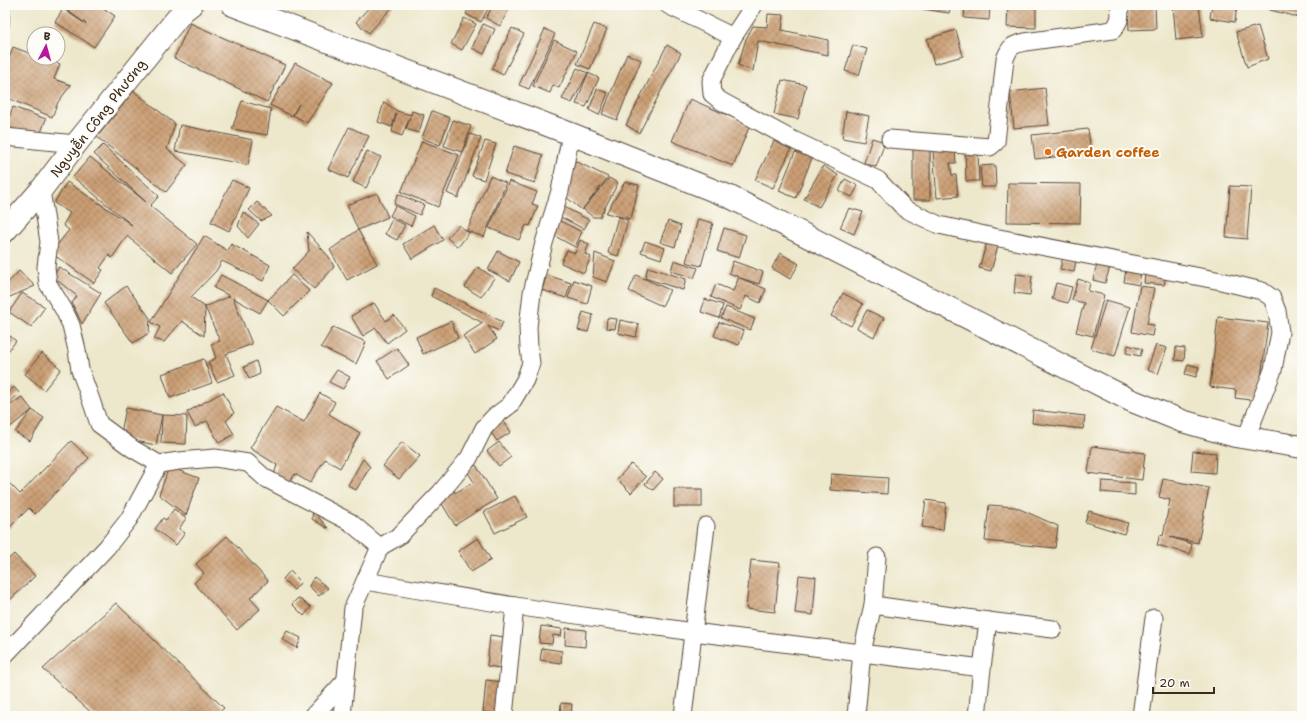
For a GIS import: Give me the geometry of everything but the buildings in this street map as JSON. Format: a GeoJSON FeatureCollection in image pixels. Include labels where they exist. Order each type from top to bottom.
{"type":"FeatureCollection","features":[{"type":"Feature","properties":{"kind":"street"},"geometry":{"type":"LineString","coordinates":[[234,5],[571,134],[730,197],[1130,400],[1182,421],[1235,436],[1302,447]]}},
{"type":"Feature","properties":{"kind":"street"},"geometry":{"type":"LineString","coordinates":[[668,5],[733,37]]}},
{"type":"Feature","properties":{"kind":"street"},"geometry":{"type":"LineString","coordinates":[[754,5],[733,37],[711,81],[712,94],[721,101],[789,138],[878,180],[905,209],[939,225],[994,238],[1221,281],[1262,291],[1272,298],[1277,311],[1280,332],[1273,370],[1246,438]]}},
{"type":"Feature","properties":{"kind":"street"},"geometry":{"type":"LineString","coordinates":[[890,139],[990,147],[996,142],[1005,59],[1009,49],[1017,44],[1025,42],[1113,30],[1119,22],[1121,13],[1120,5]]}},
{"type":"Feature","properties":{"kind":"street","name":"Nguyễn Công Phương"},"geometry":{"type":"LineString","coordinates":[[5,231],[41,190],[183,7]]}},
{"type":"Feature","properties":{"kind":"street"},"geometry":{"type":"LineString","coordinates":[[342,716],[353,608],[380,547],[399,536],[441,492],[469,458],[484,428],[494,417],[510,404],[525,380],[531,363],[528,327],[532,293],[544,243],[560,190],[571,134]]}},
{"type":"Feature","properties":{"kind":"street"},"geometry":{"type":"LineString","coordinates":[[5,137],[76,144]]}},
{"type":"Feature","properties":{"kind":"street"},"geometry":{"type":"LineString","coordinates":[[41,190],[49,242],[46,267],[48,284],[64,310],[71,325],[78,350],[80,370],[99,424],[159,464],[215,458],[248,463],[265,478],[350,522],[380,547]]}},
{"type":"Feature","properties":{"kind":"street"},"geometry":{"type":"LineString","coordinates":[[5,655],[107,547],[129,519],[159,464]]}},
{"type":"Feature","properties":{"kind":"street"},"geometry":{"type":"LineString","coordinates":[[683,716],[706,526]]}},
{"type":"Feature","properties":{"kind":"street"},"geometry":{"type":"LineString","coordinates":[[856,716],[862,652],[873,605],[878,557]]}},
{"type":"Feature","properties":{"kind":"street"},"geometry":{"type":"LineString","coordinates":[[365,581],[515,606],[693,632],[982,668]]}},
{"type":"Feature","properties":{"kind":"street"},"geometry":{"type":"LineString","coordinates":[[873,605],[988,622],[1053,629]]}},
{"type":"Feature","properties":{"kind":"street"},"geometry":{"type":"LineString","coordinates":[[504,716],[515,606]]}},
{"type":"Feature","properties":{"kind":"street"},"geometry":{"type":"LineString","coordinates":[[1141,716],[1154,618]]}},
{"type":"Feature","properties":{"kind":"street"},"geometry":{"type":"LineString","coordinates":[[977,716],[988,622]]}},
{"type":"Feature","properties":{"kind":"street"},"geometry":{"type":"LineString","coordinates":[[313,716],[346,680]]}},
{"type":"Feature","properties":{"kind":"place","name":"Garden coffee"},"geometry":{"type":"Point","coordinates":[1048,152]}}]}
